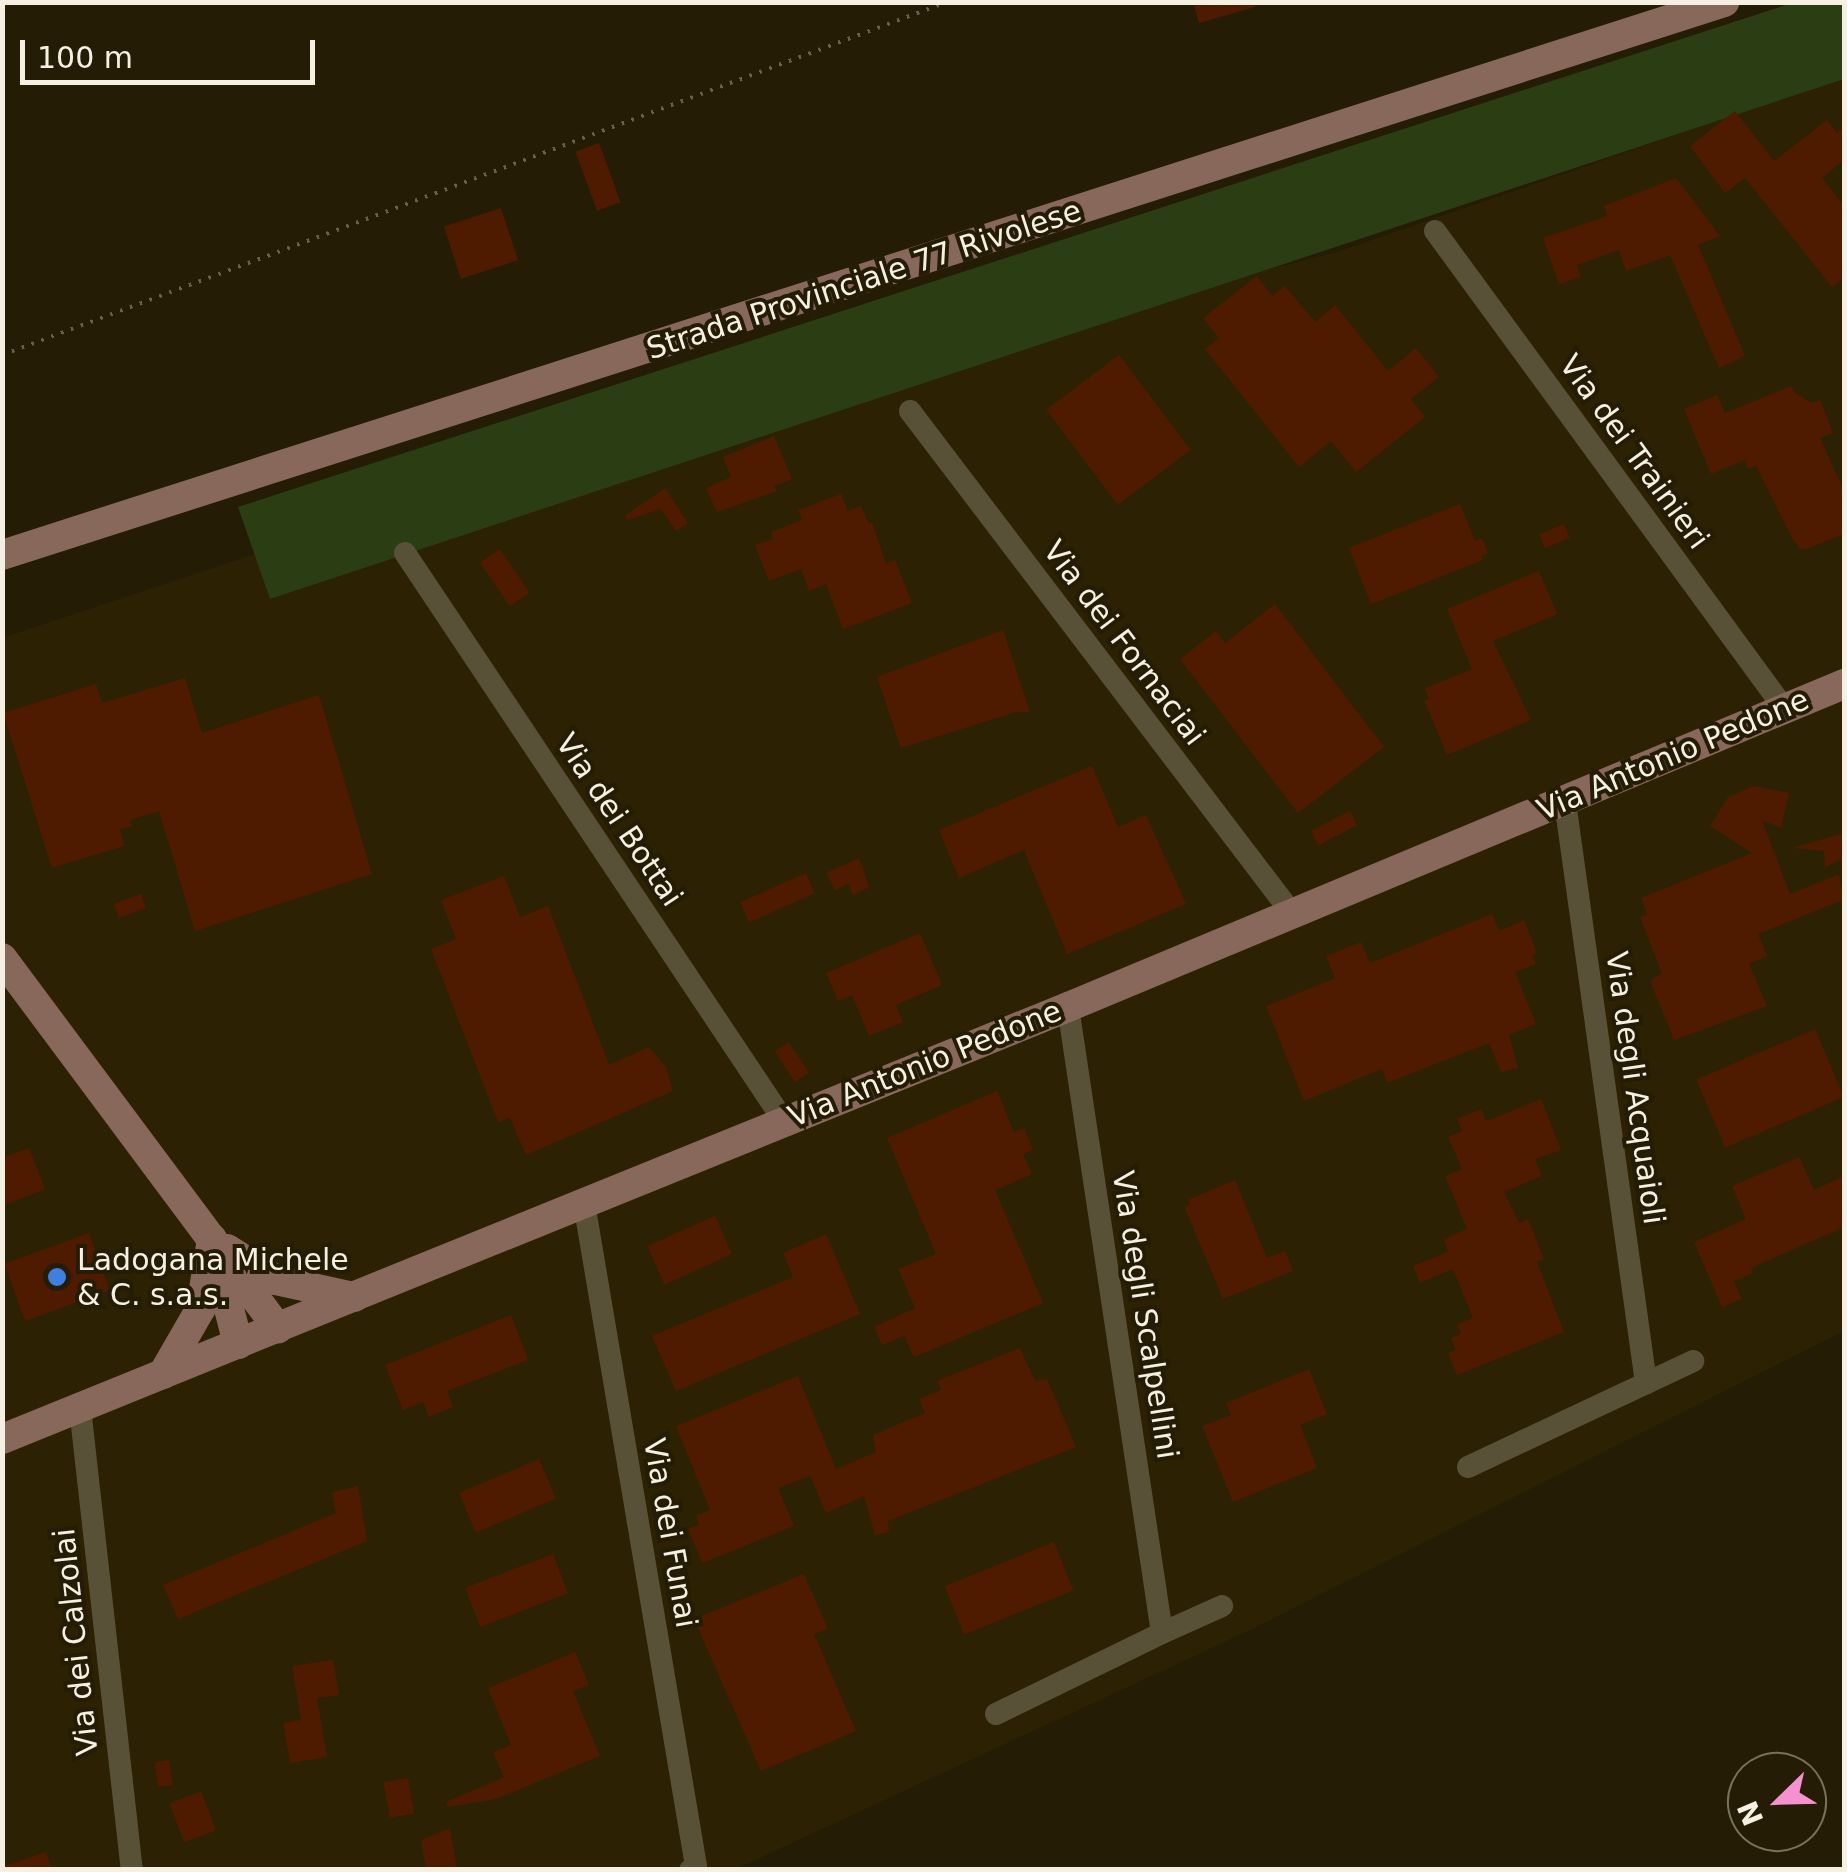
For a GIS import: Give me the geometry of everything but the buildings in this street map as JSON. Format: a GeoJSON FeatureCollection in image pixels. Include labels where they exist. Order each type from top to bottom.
{"type":"FeatureCollection","features":[{"type":"Feature","properties":{"kind":"street","name":"Strada Provinciale 77 Rivolese"},"geometry":{"type":"LineString","coordinates":[[2,555],[1724,2]]}},
{"type":"Feature","properties":{"kind":"street","name":"Via dei Trainieri"},"geometry":{"type":"LineString","coordinates":[[1435,231],[1784,708]]}},
{"type":"Feature","properties":{"kind":"street","name":"Via dei Fornaciai"},"geometry":{"type":"LineString","coordinates":[[910,411],[1291,912]]}},
{"type":"Feature","properties":{"kind":"street","name":"Via dei Bottai"},"geometry":{"type":"LineString","coordinates":[[404,552],[784,1122]]}},
{"type":"Feature","properties":{"kind":"street","name":"Via Antonio Pedone"},"geometry":{"type":"LineString","coordinates":[[2,1439],[1068,1007],[1844,684]]}},
{"type":"Feature","properties":{"kind":"street","name":"Via degli Acquaioli"},"geometry":{"type":"LineString","coordinates":[[1565,802],[1646,1383]]}},
{"type":"Feature","properties":{"kind":"street"},"geometry":{"type":"LineString","coordinates":[[2,958],[278,1328]]}},
{"type":"Feature","properties":{"kind":"street","name":"Via degli Scalpellini"},"geometry":{"type":"LineString","coordinates":[[1068,1007],[1162,1633]]}},
{"type":"Feature","properties":{"kind":"street","name":"Via dei Funai"},"geometry":{"type":"LineString","coordinates":[[584,1203],[696,1866],[690,1870]]}},
{"type":"Feature","properties":{"kind":"street"},"geometry":{"type":"LineString","coordinates":[[212,1239],[276,1280],[354,1297]]}},
{"type":"Feature","properties":{"kind":"street"},"geometry":{"type":"LineString","coordinates":[[212,1239],[238,1344]]}},
{"type":"Feature","properties":{"kind":"street"},"geometry":{"type":"LineString","coordinates":[[163,1374],[200,1308],[212,1239]]}},
{"type":"Feature","properties":{"kind":"street"},"geometry":{"type":"LineString","coordinates":[[1468,1467],[1694,1360]]}},
{"type":"Feature","properties":{"kind":"street","name":"Via dei Calzolai"},"geometry":{"type":"LineString","coordinates":[[80,1408],[132,1870]]}},
{"type":"Feature","properties":{"kind":"street"},"geometry":{"type":"LineString","coordinates":[[996,1714],[1222,1606]]}},
{"type":"Feature","properties":{"kind":"path"},"geometry":{"type":"LineString","coordinates":[[2,355],[948,2]]}},
{"type":"Feature","properties":{"kind":"shaded area"},"geometry":{"type":"Polygon","coordinates":[[[1844,77],[1844,1331],[1246,1632],[736,1869],[3,1869],[2,638],[611,436],[1337,252],[1844,77]]]}},
{"type":"Feature","properties":{"kind":"green space"},"geometry":{"type":"Polygon","coordinates":[[[1792,3],[1844,3],[1844,79],[270,599],[238,507],[1792,3]]]}},
{"type":"Feature","properties":{"kind":"place","name":"Ladogana Michele & C. s.a.s."},"geometry":{"type":"Point","coordinates":[57,1277]}}]}
